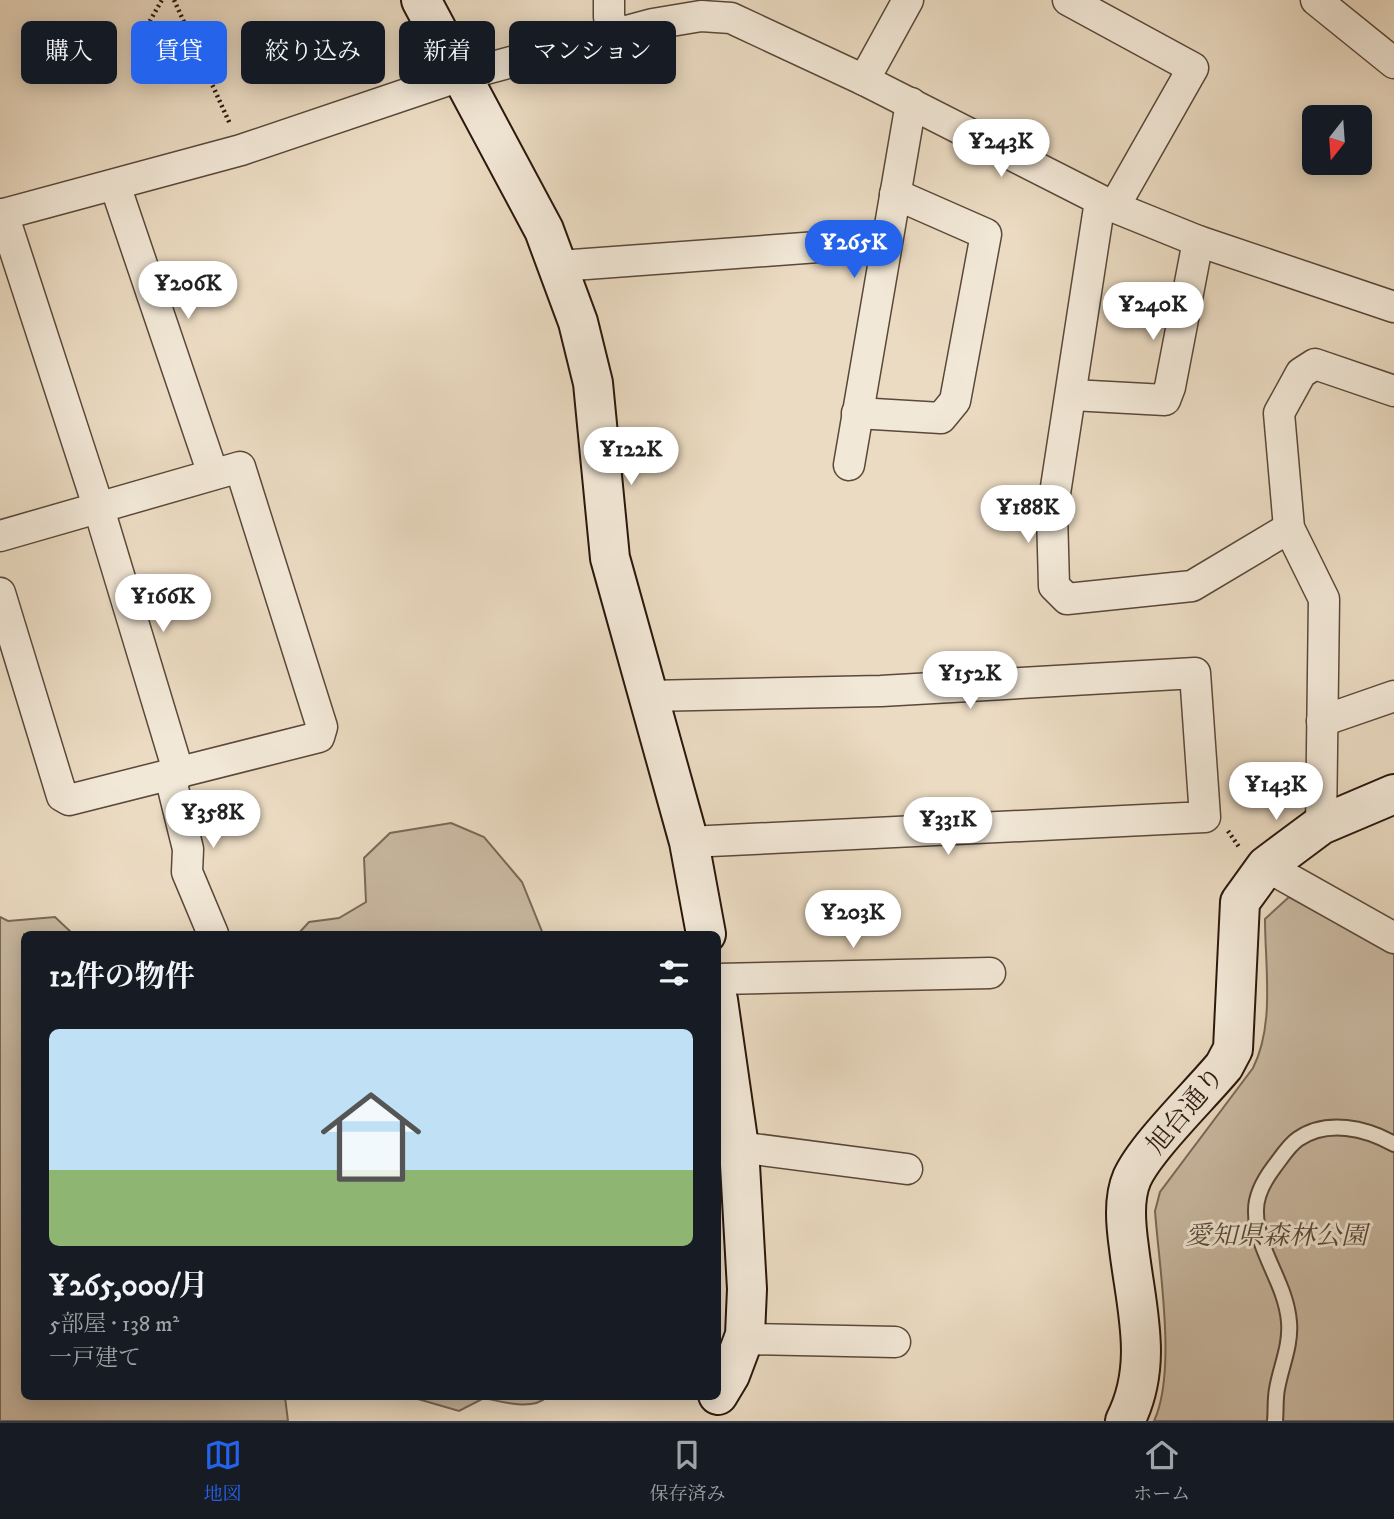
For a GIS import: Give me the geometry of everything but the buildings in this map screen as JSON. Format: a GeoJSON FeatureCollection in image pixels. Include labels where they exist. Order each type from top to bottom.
{"type":"FeatureCollection","features":[{"type":"Feature","properties":{"kind":"street"},"geometry":{"type":"LineString","coordinates":[[421,0],[433,21]]}},
{"type":"Feature","properties":{"kind":"street"},"geometry":{"type":"LineString","coordinates":[[609,0],[610,21]]}},
{"type":"Feature","properties":{"kind":"street"},"geometry":{"type":"LineString","coordinates":[[863,80],[908,0]]}},
{"type":"Feature","properties":{"kind":"street"},"geometry":{"type":"LineString","coordinates":[[1068,0],[1193,68],[1107,204],[1052,513],[1054,586],[1067,599],[1192,586],[1289,528]]}},
{"type":"Feature","properties":{"kind":"street"},"geometry":{"type":"LineString","coordinates":[[1316,0],[1394,63]]}},
{"type":"Feature","properties":{"kind":"street"},"geometry":{"type":"LineString","coordinates":[[676,21],[701,16],[731,18],[911,103],[1107,204],[1198,241],[1394,307]]}},
{"type":"Feature","properties":{"kind":"street"},"geometry":{"type":"LineString","coordinates":[[212,931],[187,872],[188,849],[175,775],[99,509],[2,214],[241,150],[436,84]]}},
{"type":"Feature","properties":{"kind":"street"},"geometry":{"type":"LineString","coordinates":[[468,84],[544,230],[578,322],[593,383],[610,558],[689,842],[705,931]]}},
{"type":"Feature","properties":{"kind":"street"},"geometry":{"type":"LineString","coordinates":[[849,465],[911,103]]}},
{"type":"Feature","properties":{"kind":"street"},"geometry":{"type":"LineString","coordinates":[[115,185],[213,474]]}},
{"type":"Feature","properties":{"kind":"street"},"geometry":{"type":"LineString","coordinates":[[857,413],[941,418],[955,401],[986,234],[895,194]]}},
{"type":"Feature","properties":{"kind":"street"},"geometry":{"type":"LineString","coordinates":[[1072,395],[1165,400],[1170,387],[1198,241]]}},
{"type":"Feature","properties":{"kind":"street"},"geometry":{"type":"LineString","coordinates":[[559,266],[886,242]]}},
{"type":"Feature","properties":{"kind":"street"},"geometry":{"type":"LineString","coordinates":[[1321,825],[1324,599],[1289,528],[1279,413],[1301,373],[1315,364],[1394,391]]}},
{"type":"Feature","properties":{"kind":"street"},"geometry":{"type":"LineString","coordinates":[[0,536],[240,467],[322,727],[320,737],[69,800],[62,796],[0,593]]}},
{"type":"Feature","properties":{"kind":"street"},"geometry":{"type":"LineString","coordinates":[[648,696],[881,691],[1195,673],[1205,817],[689,842]]}},
{"type":"Feature","properties":{"kind":"street"},"geometry":{"type":"LineString","coordinates":[[1322,721],[1394,696]]}},
{"type":"Feature","properties":{"kind":"street","name":"旭台通り"},"geometry":{"type":"LineString","coordinates":[[1125,1421],[1136,1400],[1143,1363],[1126,1222],[1131,1180],[1144,1159],[1224,1066],[1233,1049],[1240,902],[1266,866],[1321,825],[1394,794]]}},
{"type":"Feature","properties":{"kind":"street"},"geometry":{"type":"LineString","coordinates":[[1266,866],[1394,938]]}},
{"type":"Feature","properties":{"kind":"street"},"geometry":{"type":"LineString","coordinates":[[721,978],[990,973]]}},
{"type":"Feature","properties":{"kind":"street"},"geometry":{"type":"LineString","coordinates":[[721,1021],[739,1147],[747,1289],[744,1339],[730,1375],[721,1390]]}},
{"type":"Feature","properties":{"kind":"street"},"geometry":{"type":"LineString","coordinates":[[739,1147],[907,1169]]}},
{"type":"Feature","properties":{"kind":"street"},"geometry":{"type":"LineString","coordinates":[[744,1339],[895,1342]]}},
{"type":"Feature","properties":{"kind":"street"},"geometry":{"type":"LineString","coordinates":[[697,1421],[714,1400]]}},
{"type":"Feature","properties":{"kind":"lane"},"geometry":{"type":"LineString","coordinates":[[1275,1421],[1277,1389],[1289,1341],[1289,1321],[1286,1296],[1261,1240],[1255,1211],[1258,1194],[1271,1171],[1298,1139],[1313,1132],[1337,1127],[1359,1128],[1394,1144]]}},
{"type":"Feature","properties":{"kind":"path"},"geometry":{"type":"LineString","coordinates":[[150,21],[162,0]]}},
{"type":"Feature","properties":{"kind":"path"},"geometry":{"type":"LineString","coordinates":[[174,0],[241,150]]}},
{"type":"Feature","properties":{"kind":"path"},"geometry":{"type":"LineString","coordinates":[[1205,817],[1219,819],[1242,851],[1266,866]]}},
{"type":"Feature","properties":{"kind":"green space"},"geometry":{"type":"Polygon","coordinates":[[[451,823],[484,837],[522,882],[542,931],[301,931],[309,922],[339,918],[366,902],[364,858],[390,833],[451,823]]]}},
{"type":"Feature","properties":{"kind":"green space","name":"愛知県森林公園"},"geometry":{"type":"Polygon","coordinates":[[[1289,897],[1394,954],[1394,1421],[1154,1421],[1161,1400],[1165,1348],[1163,1289],[1155,1211],[1160,1192],[1253,1068],[1260,1051],[1266,1014],[1265,919],[1289,897]]]}},
{"type":"Feature","properties":{"kind":"green space"},"geometry":{"type":"Polygon","coordinates":[[[0,917],[8,921],[55,917],[70,931],[21,931],[21,1400],[285,1400],[288,1421],[0,1421],[0,917]]]}},
{"type":"Feature","properties":{"kind":"green space"},"geometry":{"type":"Polygon","coordinates":[[[421,1400],[480,1400],[459,1411],[421,1400]]]}},
{"type":"Feature","properties":{"kind":"green space"},"geometry":{"type":"Polygon","coordinates":[[[494,1400],[542,1400],[525,1405],[494,1400]]]}}]}
